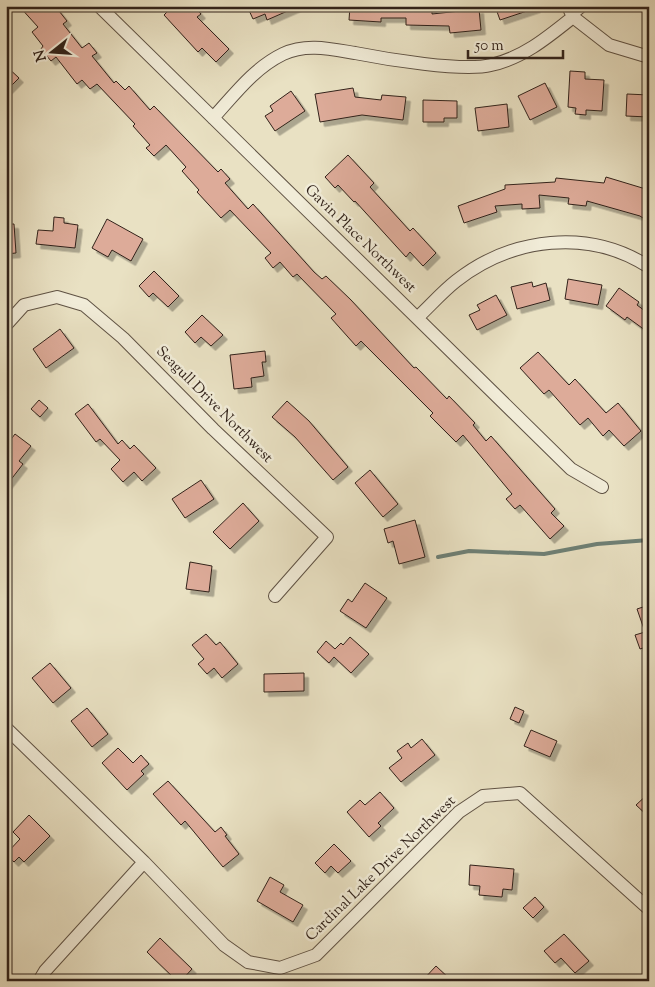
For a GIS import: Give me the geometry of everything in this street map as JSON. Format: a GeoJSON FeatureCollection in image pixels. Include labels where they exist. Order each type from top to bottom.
{"type":"FeatureCollection","features":[{"type":"Feature","properties":{"kind":"street","name":"Gavin Place Northwest"},"geometry":{"type":"LineString","coordinates":[[99,6],[571,469],[602,487]]}},
{"type":"Feature","properties":{"kind":"street"},"geometry":{"type":"LineString","coordinates":[[213,118],[257,70],[284,54],[300,49],[338,50],[449,65],[491,65],[524,53],[570,12],[609,45],[649,57]]}},
{"type":"Feature","properties":{"kind":"street"},"geometry":{"type":"LineString","coordinates":[[417,318],[455,282],[470,271],[522,247],[560,242],[595,244],[632,256],[649,267]]}},
{"type":"Feature","properties":{"kind":"street","name":"Seagull Drive Northwest"},"geometry":{"type":"LineString","coordinates":[[6,325],[24,305],[57,297],[84,305],[123,338],[213,429],[327,537],[275,596]]}},
{"type":"Feature","properties":{"kind":"street","name":"Cardinal Lake Drive Northwest"},"geometry":{"type":"LineString","coordinates":[[6,728],[144,862],[224,945],[248,962],[280,968],[316,955],[459,812],[483,796],[520,794],[649,909]]}},
{"type":"Feature","properties":{"kind":"street"},"geometry":{"type":"LineString","coordinates":[[40,981],[45,971],[94,914],[144,862]]}},
{"type":"Feature","properties":{"kind":"lane"},"geometry":{"type":"LineString","coordinates":[[570,12],[586,6]]}},
{"type":"Feature","properties":{"kind":"building"},"geometry":{"type":"Polygon","coordinates":[[[19,6],[55,6],[67,21],[63,24],[82,48],[89,43],[97,53],[92,56],[114,83],[116,81],[125,90],[129,86],[150,110],[154,106],[218,172],[221,169],[230,179],[225,183],[248,209],[253,204],[314,272],[322,279],[326,276],[414,368],[416,367],[447,399],[449,396],[475,423],[473,425],[486,441],[491,436],[555,509],[551,513],[564,526],[550,539],[520,505],[515,509],[506,499],[512,494],[463,435],[456,442],[430,416],[433,413],[361,341],[356,346],[331,318],[336,314],[297,274],[293,277],[280,262],[273,268],[265,258],[271,253],[230,210],[221,218],[197,192],[199,190],[182,171],[186,167],[166,145],[154,156],[146,148],[150,145],[133,126],[135,124],[97,84],[90,89],[82,80],[77,84],[56,57],[51,61],[41,49],[43,46],[32,32],[38,27],[19,6]]]}},
{"type":"Feature","properties":{"kind":"building"},"geometry":{"type":"Polygon","coordinates":[[[162,6],[194,6],[201,14],[197,17],[229,49],[216,62],[202,48],[198,52],[164,15],[167,12],[162,6]]]}},
{"type":"Feature","properties":{"kind":"building"},"geometry":{"type":"Polygon","coordinates":[[[247,6],[299,6],[267,20],[265,14],[253,19],[247,6]]]}},
{"type":"Feature","properties":{"kind":"building"},"geometry":{"type":"Polygon","coordinates":[[[350,6],[432,6],[432,14],[479,9],[481,30],[450,33],[449,26],[406,25],[406,18],[381,18],[381,22],[349,20],[350,6]]]}},
{"type":"Feature","properties":{"kind":"building"},"geometry":{"type":"Polygon","coordinates":[[[495,6],[535,6],[536,8],[500,20],[495,6]]]}},
{"type":"Feature","properties":{"kind":"building"},"geometry":{"type":"Polygon","coordinates":[[[6,66],[19,78],[6,91],[6,66]]]}},
{"type":"Feature","properties":{"kind":"building"},"geometry":{"type":"Polygon","coordinates":[[[570,71],[585,72],[585,79],[604,80],[602,111],[586,110],[586,115],[575,114],[576,108],[568,107],[570,71]]]}},
{"type":"Feature","properties":{"kind":"building"},"geometry":{"type":"Polygon","coordinates":[[[545,83],[557,107],[530,120],[518,96],[545,83]]]}},
{"type":"Feature","properties":{"kind":"building"},"geometry":{"type":"Polygon","coordinates":[[[353,88],[355,97],[381,100],[382,95],[406,97],[403,120],[362,115],[320,122],[315,94],[353,88]]]}},
{"type":"Feature","properties":{"kind":"building"},"geometry":{"type":"Polygon","coordinates":[[[291,91],[305,111],[275,131],[265,116],[273,111],[270,106],[291,91]]]}},
{"type":"Feature","properties":{"kind":"building"},"geometry":{"type":"Polygon","coordinates":[[[627,94],[649,95],[649,117],[626,116],[627,94]]]}},
{"type":"Feature","properties":{"kind":"building"},"geometry":{"type":"Polygon","coordinates":[[[423,100],[457,101],[457,118],[444,118],[444,122],[423,122],[423,100]]]}},
{"type":"Feature","properties":{"kind":"building"},"geometry":{"type":"Polygon","coordinates":[[[507,104],[509,127],[478,131],[475,108],[507,104]]]}},
{"type":"Feature","properties":{"kind":"building"},"geometry":{"type":"Polygon","coordinates":[[[348,155],[374,183],[370,187],[410,231],[413,228],[436,253],[423,266],[410,252],[406,257],[355,201],[338,185],[335,188],[325,177],[348,155]]]}},
{"type":"Feature","properties":{"kind":"building"},"geometry":{"type":"Polygon","coordinates":[[[606,177],[649,190],[649,222],[640,216],[587,201],[586,206],[568,204],[569,198],[539,195],[540,208],[522,209],[522,204],[495,206],[497,212],[464,223],[458,206],[505,189],[505,185],[555,182],[556,178],[604,183],[606,177]]]}},
{"type":"Feature","properties":{"kind":"building"},"geometry":{"type":"Polygon","coordinates":[[[54,217],[64,218],[64,223],[78,225],[75,248],[36,244],[38,230],[53,231],[54,217]]]}},
{"type":"Feature","properties":{"kind":"building"},"geometry":{"type":"Polygon","coordinates":[[[107,219],[143,239],[131,261],[112,250],[108,257],[92,248],[107,219]]]}},
{"type":"Feature","properties":{"kind":"building"},"geometry":{"type":"Polygon","coordinates":[[[6,224],[14,224],[16,253],[6,254],[6,224]]]}},
{"type":"Feature","properties":{"kind":"building"},"geometry":{"type":"Polygon","coordinates":[[[154,271],[179,296],[168,307],[153,293],[149,297],[139,286],[154,271]]]}},
{"type":"Feature","properties":{"kind":"building"},"geometry":{"type":"Polygon","coordinates":[[[568,279],[602,285],[598,305],[565,299],[568,279]]]}},
{"type":"Feature","properties":{"kind":"building"},"geometry":{"type":"Polygon","coordinates":[[[532,282],[533,287],[546,283],[550,300],[517,309],[511,287],[532,282]]]}},
{"type":"Feature","properties":{"kind":"building"},"geometry":{"type":"Polygon","coordinates":[[[619,288],[639,302],[637,305],[649,314],[649,333],[627,317],[625,320],[606,306],[619,288]]]}},
{"type":"Feature","properties":{"kind":"building"},"geometry":{"type":"Polygon","coordinates":[[[496,295],[507,315],[477,330],[469,315],[480,310],[477,305],[496,295]]]}},
{"type":"Feature","properties":{"kind":"building"},"geometry":{"type":"Polygon","coordinates":[[[202,315],[223,335],[211,346],[201,337],[195,343],[185,332],[202,315]]]}},
{"type":"Feature","properties":{"kind":"building"},"geometry":{"type":"Polygon","coordinates":[[[60,329],[74,348],[46,368],[33,349],[60,329]]]}},
{"type":"Feature","properties":{"kind":"building"},"geometry":{"type":"Polygon","coordinates":[[[265,351],[266,362],[262,362],[264,376],[251,378],[252,387],[234,389],[230,355],[265,351]]]}},
{"type":"Feature","properties":{"kind":"building"},"geometry":{"type":"Polygon","coordinates":[[[538,352],[569,385],[575,379],[606,413],[618,403],[641,431],[624,446],[609,430],[603,436],[588,418],[580,425],[549,390],[544,394],[520,368],[538,352]]]}},
{"type":"Feature","properties":{"kind":"building"},"geometry":{"type":"Polygon","coordinates":[[[39,400],[48,408],[40,417],[31,409],[39,400]]]}},
{"type":"Feature","properties":{"kind":"building"},"geometry":{"type":"Polygon","coordinates":[[[287,401],[309,421],[348,467],[333,480],[295,437],[272,417],[287,401]]]}},
{"type":"Feature","properties":{"kind":"building"},"geometry":{"type":"Polygon","coordinates":[[[88,404],[118,444],[122,440],[130,449],[134,445],[156,468],[142,481],[134,472],[123,482],[111,469],[120,460],[100,439],[96,442],[75,414],[88,404]]]}},
{"type":"Feature","properties":{"kind":"building"},"geometry":{"type":"Polygon","coordinates":[[[15,434],[31,446],[19,461],[23,464],[6,486],[6,446],[15,434]]]}},
{"type":"Feature","properties":{"kind":"building"},"geometry":{"type":"Polygon","coordinates":[[[370,470],[398,504],[383,517],[355,483],[370,470]]]}},
{"type":"Feature","properties":{"kind":"building"},"geometry":{"type":"Polygon","coordinates":[[[201,480],[214,499],[185,518],[172,499],[201,480]]]}},
{"type":"Feature","properties":{"kind":"building"},"geometry":{"type":"Polygon","coordinates":[[[243,503],[259,521],[230,549],[213,532],[243,503]]]}},
{"type":"Feature","properties":{"kind":"building"},"geometry":{"type":"Polygon","coordinates":[[[415,520],[425,557],[399,564],[393,541],[388,543],[384,529],[415,520]]]}},
{"type":"Feature","properties":{"kind":"building"},"geometry":{"type":"Polygon","coordinates":[[[190,562],[212,566],[209,592],[186,589],[190,562]]]}},
{"type":"Feature","properties":{"kind":"building"},"geometry":{"type":"Polygon","coordinates":[[[365,583],[387,598],[366,628],[340,611],[348,599],[352,602],[365,583]]]}},
{"type":"Feature","properties":{"kind":"building"},"geometry":{"type":"Polygon","coordinates":[[[649,605],[649,646],[640,649],[635,635],[645,632],[637,609],[649,605]]]}},
{"type":"Feature","properties":{"kind":"building"},"geometry":{"type":"Polygon","coordinates":[[[206,634],[216,645],[220,642],[238,664],[222,678],[214,668],[207,674],[198,664],[204,659],[192,645],[206,634]]]}},
{"type":"Feature","properties":{"kind":"building"},"geometry":{"type":"Polygon","coordinates":[[[350,637],[369,654],[351,673],[334,657],[329,663],[317,652],[326,641],[335,649],[341,643],[343,645],[350,637]]]}},
{"type":"Feature","properties":{"kind":"building"},"geometry":{"type":"Polygon","coordinates":[[[50,663],[71,688],[53,703],[32,678],[50,663]]]}},
{"type":"Feature","properties":{"kind":"building"},"geometry":{"type":"Polygon","coordinates":[[[304,673],[304,691],[264,692],[264,674],[304,673]]]}},
{"type":"Feature","properties":{"kind":"building"},"geometry":{"type":"Polygon","coordinates":[[[515,707],[524,711],[519,723],[510,719],[515,707]]]}},
{"type":"Feature","properties":{"kind":"building"},"geometry":{"type":"Polygon","coordinates":[[[87,708],[108,734],[92,747],[71,721],[87,708]]]}},
{"type":"Feature","properties":{"kind":"building"},"geometry":{"type":"Polygon","coordinates":[[[531,730],[557,741],[550,757],[524,746],[531,730]]]}},
{"type":"Feature","properties":{"kind":"building"},"geometry":{"type":"Polygon","coordinates":[[[422,739],[435,755],[401,782],[389,768],[402,758],[397,751],[408,743],[411,748],[422,739]]]}},
{"type":"Feature","properties":{"kind":"building"},"geometry":{"type":"Polygon","coordinates":[[[118,748],[133,763],[141,755],[149,764],[141,771],[144,774],[127,790],[102,763],[118,748]]]}},
{"type":"Feature","properties":{"kind":"building"},"geometry":{"type":"Polygon","coordinates":[[[168,781],[215,832],[221,827],[227,835],[225,836],[239,854],[223,867],[185,821],[181,825],[153,794],[168,781]]]}},
{"type":"Feature","properties":{"kind":"building"},"geometry":{"type":"Polygon","coordinates":[[[380,792],[394,808],[378,823],[381,826],[369,837],[347,812],[360,800],[365,805],[380,792]]]}},
{"type":"Feature","properties":{"kind":"building"},"geometry":{"type":"Polygon","coordinates":[[[649,793],[649,817],[636,805],[649,793]]]}},
{"type":"Feature","properties":{"kind":"building"},"geometry":{"type":"Polygon","coordinates":[[[29,815],[50,836],[24,862],[19,857],[14,862],[6,854],[20,839],[13,832],[29,815]]]}},
{"type":"Feature","properties":{"kind":"building"},"geometry":{"type":"Polygon","coordinates":[[[334,844],[351,861],[338,873],[331,866],[325,873],[315,863],[334,844]]]}},
{"type":"Feature","properties":{"kind":"building"},"geometry":{"type":"Polygon","coordinates":[[[470,865],[514,869],[512,890],[503,889],[502,897],[479,895],[480,886],[469,885],[470,865]]]}},
{"type":"Feature","properties":{"kind":"building"},"geometry":{"type":"Polygon","coordinates":[[[270,877],[284,885],[280,892],[303,905],[293,922],[257,901],[270,877]]]}},
{"type":"Feature","properties":{"kind":"building"},"geometry":{"type":"Polygon","coordinates":[[[535,897],[544,907],[533,918],[523,908],[535,897]]]}},
{"type":"Feature","properties":{"kind":"building"},"geometry":{"type":"Polygon","coordinates":[[[564,934],[589,961],[575,973],[561,958],[555,963],[544,951],[564,934]]]}},
{"type":"Feature","properties":{"kind":"building"},"geometry":{"type":"Polygon","coordinates":[[[160,938],[192,969],[181,981],[177,981],[147,952],[160,938]]]}},
{"type":"Feature","properties":{"kind":"building"},"geometry":{"type":"Polygon","coordinates":[[[436,966],[452,981],[422,981],[436,966]]]}},
{"type":"Feature","properties":{"kind":"waterway"},"geometry":{"type":"LineString","coordinates":[[438,557],[469,551],[544,554],[597,544],[649,540]]}}]}
